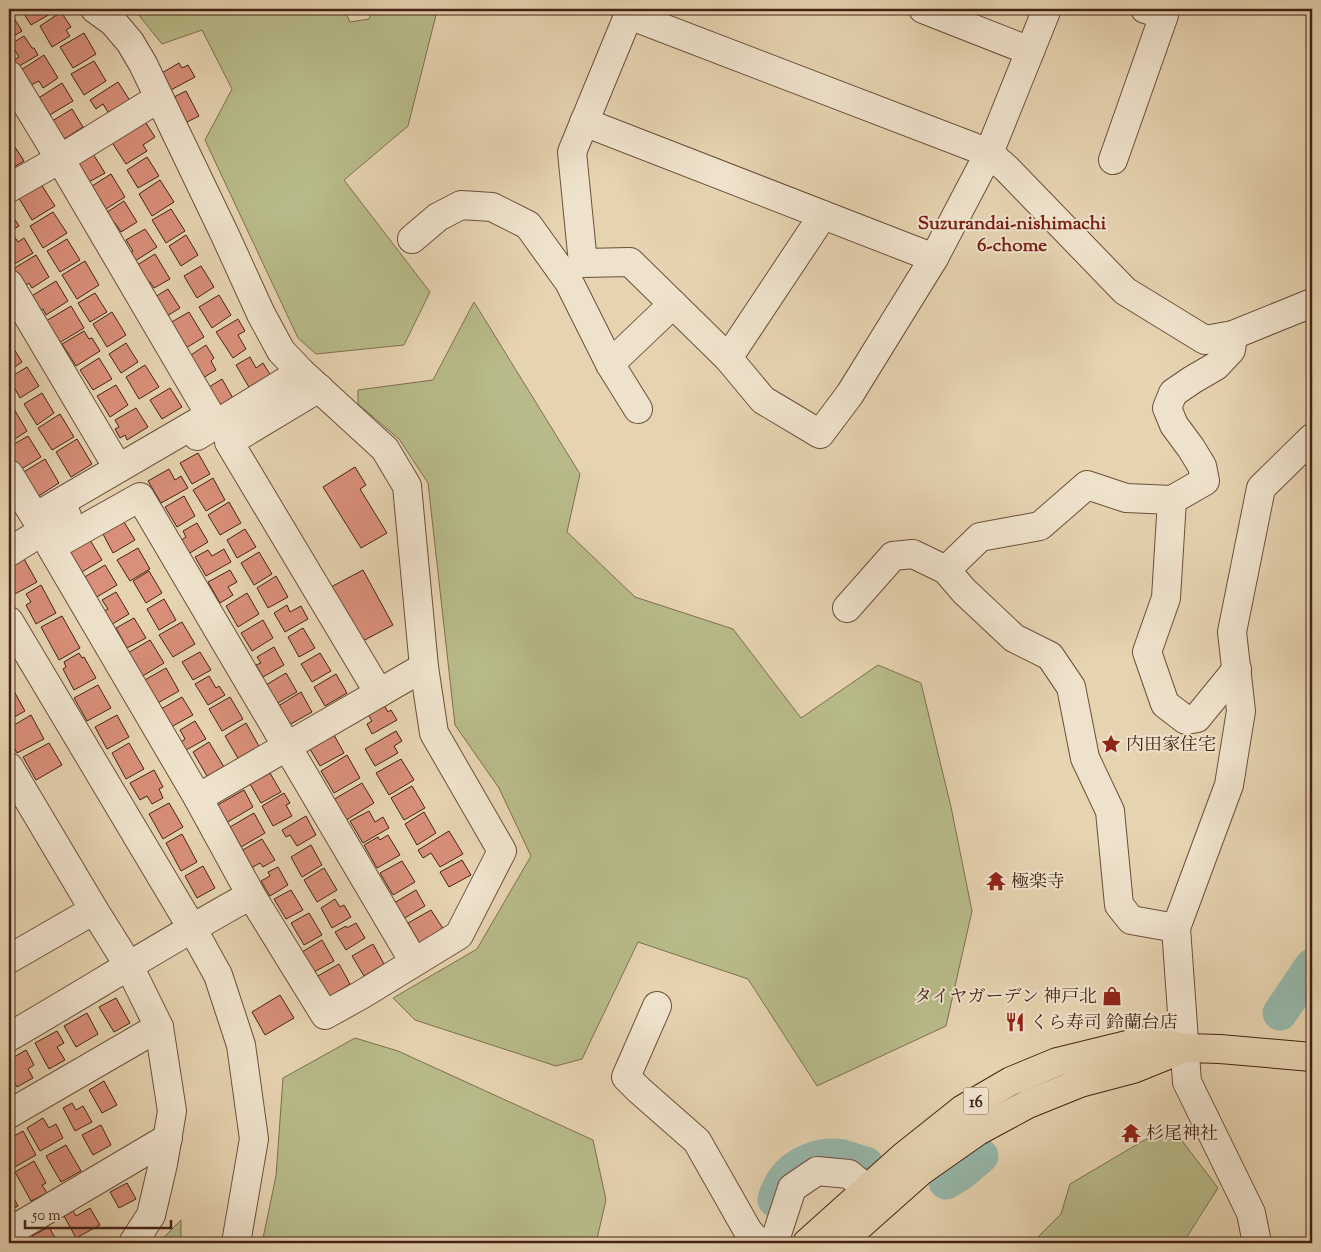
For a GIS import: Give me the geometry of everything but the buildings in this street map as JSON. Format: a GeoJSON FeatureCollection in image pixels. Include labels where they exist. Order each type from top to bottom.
{"type":"FeatureCollection","features":[{"type":"Feature","properties":{"kind":"main road","name":"16"},"geometry":{"type":"LineString","coordinates":[[807,1243],[904,1156],[963,1109],[1011,1081],[1057,1062],[1147,1040],[1185,1048],[1312,1057]]}},
{"type":"Feature","properties":{"kind":"main road","name":"16"},"geometry":{"type":"LineString","coordinates":[[840,1243],[921,1171],[978,1131],[1028,1104],[1072,1086],[1133,1068],[1185,1048]]}},
{"type":"Feature","properties":{"kind":"street"},"geometry":{"type":"LineString","coordinates":[[95,9],[113,22],[130,42],[143,64],[225,234],[261,314],[281,351],[385,449],[407,486],[424,667],[434,733],[502,851],[459,936],[325,1015],[251,895],[198,798],[50,547],[140,497],[414,962]]}},
{"type":"Feature","properties":{"kind":"street"},"geometry":{"type":"LineString","coordinates":[[923,9],[1030,51]]}},
{"type":"Feature","properties":{"kind":"street"},"geometry":{"type":"LineString","coordinates":[[1046,9],[989,153],[934,258],[850,394],[820,434],[762,400],[728,358],[630,262],[583,263],[572,152],[630,12],[989,153],[1126,290],[1205,340],[1233,335],[1312,303]]}},
{"type":"Feature","properties":{"kind":"street"},"geometry":{"type":"LineString","coordinates":[[1113,160],[1164,16],[1145,9]]}},
{"type":"Feature","properties":{"kind":"street"},"geometry":{"type":"LineString","coordinates":[[9,75],[60,158],[210,415],[35,517],[9,474]]}},
{"type":"Feature","properties":{"kind":"street"},"geometry":{"type":"LineString","coordinates":[[9,188],[159,98]]}},
{"type":"Feature","properties":{"kind":"street"},"geometry":{"type":"LineString","coordinates":[[584,122],[934,258]]}},
{"type":"Feature","properties":{"kind":"street"},"geometry":{"type":"LineString","coordinates":[[412,239],[438,217],[461,205],[492,207],[528,225],[569,282],[610,364],[638,408]]}},
{"type":"Feature","properties":{"kind":"street"},"geometry":{"type":"LineString","coordinates":[[728,358],[823,215]]}},
{"type":"Feature","properties":{"kind":"street"},"geometry":{"type":"LineString","coordinates":[[9,284],[118,468]]}},
{"type":"Feature","properties":{"kind":"street"},"geometry":{"type":"LineString","coordinates":[[610,364],[673,304]]}},
{"type":"Feature","properties":{"kind":"street"},"geometry":{"type":"LineString","coordinates":[[946,570],[980,537],[1040,526],[1086,485],[1126,498],[1172,500],[1205,480],[1202,466],[1174,425],[1167,408],[1173,393],[1216,366],[1231,350],[1233,335]]}},
{"type":"Feature","properties":{"kind":"street"},"geometry":{"type":"LineString","coordinates":[[9,552],[310,380]]}},
{"type":"Feature","properties":{"kind":"street"},"geometry":{"type":"LineString","coordinates":[[310,380],[229,442],[379,693]]}},
{"type":"Feature","properties":{"kind":"street"},"geometry":{"type":"LineString","coordinates":[[1257,1243],[1251,1213],[1187,1082],[1176,928],[1229,785],[1241,711],[1232,632],[1261,488],[1312,438]]}},
{"type":"Feature","properties":{"kind":"street"},"geometry":{"type":"LineString","coordinates":[[1172,500],[1166,598],[1147,652],[1165,704],[1186,720],[1197,718],[1237,670]]}},
{"type":"Feature","properties":{"kind":"street"},"geometry":{"type":"LineString","coordinates":[[847,608],[893,556],[913,554],[946,570],[964,591],[1014,638],[1050,656],[1071,686],[1086,758],[1110,811],[1118,905],[1131,920],[1176,928]]}},
{"type":"Feature","properties":{"kind":"street"},"geometry":{"type":"LineString","coordinates":[[9,621],[192,928],[218,975],[241,1045],[254,1139],[236,1243]]}},
{"type":"Feature","properties":{"kind":"street"},"geometry":{"type":"LineString","coordinates":[[198,798],[424,667]]}},
{"type":"Feature","properties":{"kind":"street"},"geometry":{"type":"LineString","coordinates":[[9,767],[129,966],[158,1027],[172,1110],[163,1164],[151,1215],[133,1243]]}},
{"type":"Feature","properties":{"kind":"street"},"geometry":{"type":"LineString","coordinates":[[9,1037],[251,895]]}},
{"type":"Feature","properties":{"kind":"street"},"geometry":{"type":"LineString","coordinates":[[9,959],[94,910]]}},
{"type":"Feature","properties":{"kind":"street"},"geometry":{"type":"LineString","coordinates":[[657,1006],[626,1077],[697,1141],[748,1231],[759,1243]]}},
{"type":"Feature","properties":{"kind":"street"},"geometry":{"type":"LineString","coordinates":[[9,1114],[158,1027]]}},
{"type":"Feature","properties":{"kind":"street"},"geometry":{"type":"LineString","coordinates":[[9,1232],[168,1138]]}},
{"type":"Feature","properties":{"kind":"street"},"geometry":{"type":"LineString","coordinates":[[777,1243],[776,1237],[792,1188],[817,1171],[849,1174],[867,1190]]}},
{"type":"Feature","properties":{"kind":"green space"},"geometry":{"type":"Polygon","coordinates":[[[134,9],[344,9],[350,22],[369,19],[373,9],[436,9],[408,126],[344,180],[430,292],[404,345],[316,354],[298,338],[205,140],[232,89],[202,30],[162,44],[134,9]]]}},
{"type":"Feature","properties":{"kind":"green space"},"geometry":{"type":"Polygon","coordinates":[[[474,302],[580,474],[567,532],[635,597],[733,629],[801,718],[878,665],[921,683],[951,807],[972,911],[946,1026],[817,1086],[748,979],[638,942],[582,1059],[556,1066],[415,1020],[393,998],[477,949],[531,856],[499,788],[455,725],[428,483],[399,439],[358,404],[358,390],[433,380],[474,302]]]}},
{"type":"Feature","properties":{"kind":"green space"},"geometry":{"type":"Polygon","coordinates":[[[355,1038],[398,1051],[593,1140],[606,1200],[596,1243],[262,1243],[276,1176],[283,1078],[355,1038]]]}},
{"type":"Feature","properties":{"kind":"green space"},"geometry":{"type":"Polygon","coordinates":[[[1170,1125],[1218,1188],[1183,1243],[1032,1243],[1061,1214],[1070,1184],[1170,1125]]]}},
{"type":"Feature","properties":{"kind":"green space"},"geometry":{"type":"Polygon","coordinates":[[[181,1220],[181,1243],[158,1243],[181,1220]]]}},
{"type":"Feature","properties":{"kind":"waterway"},"geometry":{"type":"LineString","coordinates":[[1280,1013],[1312,966]]}},
{"type":"Feature","properties":{"kind":"waterway"},"geometry":{"type":"LineString","coordinates":[[775,1200],[778,1190],[784,1181],[797,1167],[805,1162],[833,1156],[866,1164]]}},
{"type":"Feature","properties":{"kind":"waterway"},"geometry":{"type":"LineString","coordinates":[[946,1182],[961,1173],[981,1156]]}},
{"type":"Feature","properties":{"kind":"place","name":"内田家住宅"},"geometry":{"type":"Point","coordinates":[1111,744]}},
{"type":"Feature","properties":{"kind":"place","name":"極楽寺"},"geometry":{"type":"Point","coordinates":[996,881]}},
{"type":"Feature","properties":{"kind":"place","name":"タイヤガーデン 神戸北"},"geometry":{"type":"Point","coordinates":[1112,996]}},
{"type":"Feature","properties":{"kind":"place","name":"くら寿司 鈴蘭台店"},"geometry":{"type":"Point","coordinates":[1015,1022]}},
{"type":"Feature","properties":{"kind":"place","name":"杉尾神社"},"geometry":{"type":"Point","coordinates":[1131,1133]}},
{"type":"Feature","properties":{"kind":"district","name":"Suzurandai-nishimachi 6-chome"},"geometry":{"type":"Point","coordinates":[1012,233]}}]}
